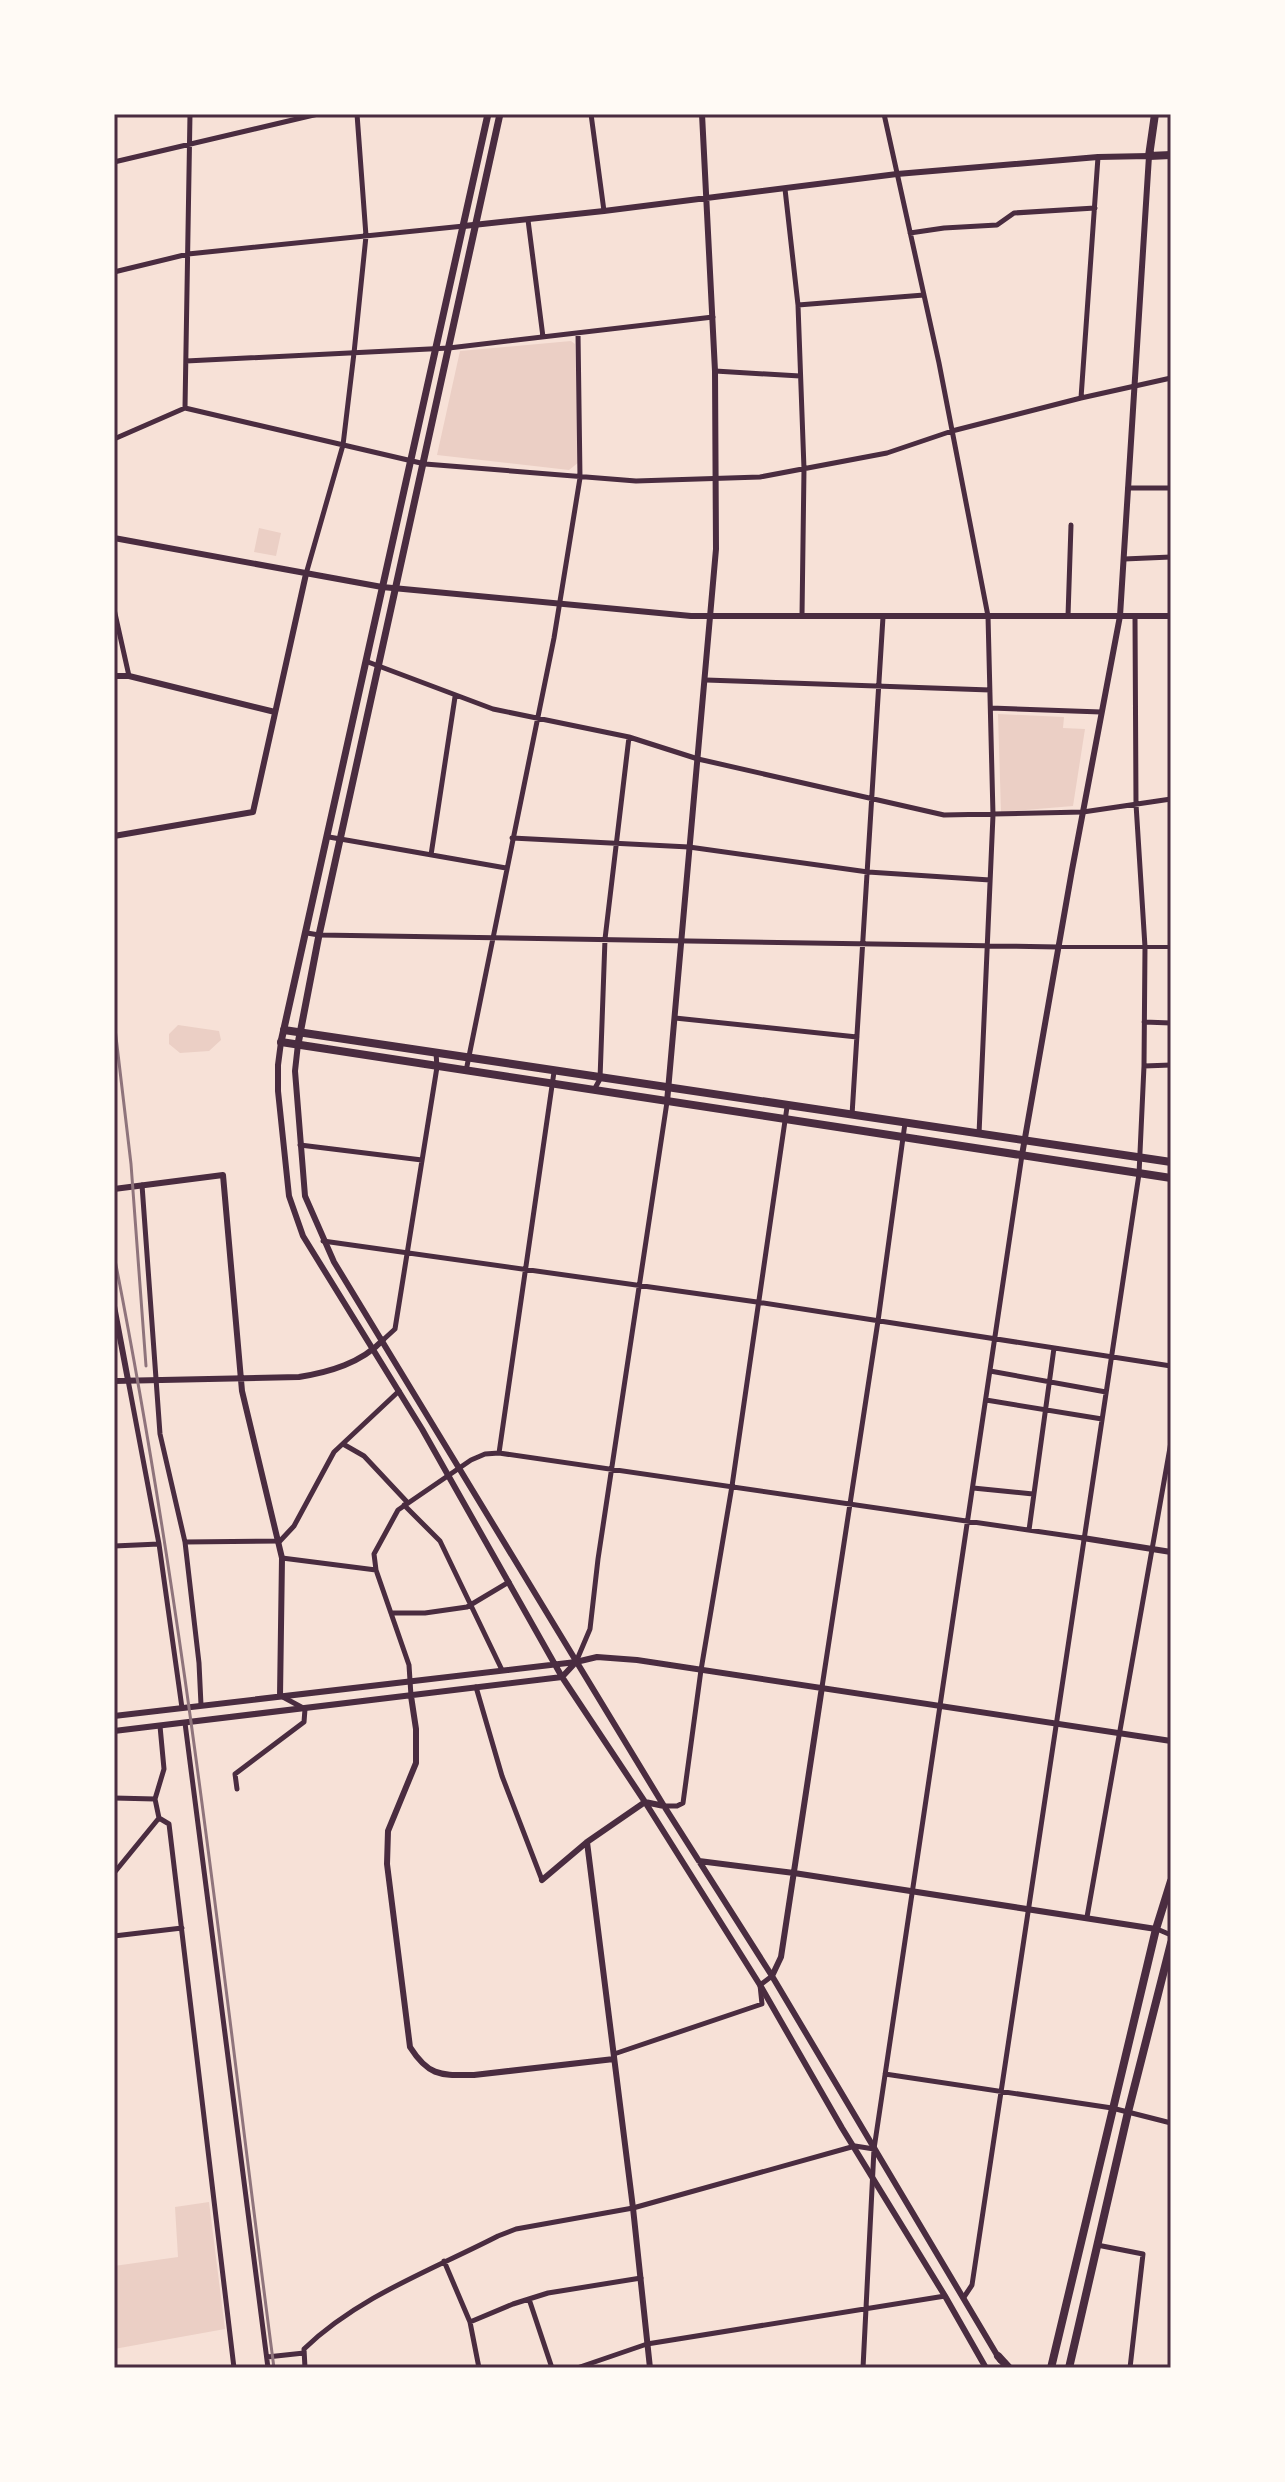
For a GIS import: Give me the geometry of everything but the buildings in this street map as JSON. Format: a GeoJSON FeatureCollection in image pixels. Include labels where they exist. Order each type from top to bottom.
{"type":"FeatureCollection","features":[{"type":"Feature","properties":{"kind":"main road"},"geometry":{"type":"LineString","coordinates":[[488,114],[281,1042],[1171,1178]]}},
{"type":"Feature","properties":{"kind":"main road"},"geometry":{"type":"LineString","coordinates":[[298,1044],[319,935],[500,114]]}},
{"type":"Feature","properties":{"kind":"main road"},"geometry":{"type":"LineString","coordinates":[[1155,114],[1149,156],[1171,155]]}},
{"type":"Feature","properties":{"kind":"main road"},"geometry":{"type":"LineString","coordinates":[[284,1030],[1171,1162]]}},
{"type":"Feature","properties":{"kind":"main road"},"geometry":{"type":"LineString","coordinates":[[1051,2368],[1156,1929],[1171,1881]]}},
{"type":"Feature","properties":{"kind":"main road"},"geometry":{"type":"LineString","coordinates":[[1069,2368],[1171,1943]]}},
{"type":"Feature","properties":{"kind":"main road"},"geometry":{"type":"LineString","coordinates":[[998,2356],[1007,2368]]}},
{"type":"Feature","properties":{"kind":"street"},"geometry":{"type":"LineString","coordinates":[[185,408],[190,114]]}},
{"type":"Feature","properties":{"kind":"street"},"geometry":{"type":"LineString","coordinates":[[114,162],[318,114]]}},
{"type":"Feature","properties":{"kind":"street"},"geometry":{"type":"LineString","coordinates":[[114,836],[253,812],[306,574],[343,445],[366,236],[357,114]]}},
{"type":"Feature","properties":{"kind":"street"},"geometry":{"type":"LineString","coordinates":[[591,114],[604,211]]}},
{"type":"Feature","properties":{"kind":"street"},"geometry":{"type":"LineString","coordinates":[[114,1731],[562,1677],[576,1662],[590,1629],[669,1089],[712,616],[716,549],[715,371],[702,114]]}},
{"type":"Feature","properties":{"kind":"street"},"geometry":{"type":"LineString","coordinates":[[884,114],[924,295],[988,616],[993,815],[979,1134]]}},
{"type":"Feature","properties":{"kind":"street"},"geometry":{"type":"LineString","coordinates":[[114,272],[188,254],[528,220],[897,174],[1098,157],[1149,156],[1120,616],[1023,1141],[885,2074],[871,2174],[863,2368]]}},
{"type":"Feature","properties":{"kind":"street"},"geometry":{"type":"LineString","coordinates":[[1081,398],[1098,157]]}},
{"type":"Feature","properties":{"kind":"street"},"geometry":{"type":"LineString","coordinates":[[785,189],[798,305],[804,469],[802,616]]}},
{"type":"Feature","properties":{"kind":"street"},"geometry":{"type":"LineString","coordinates":[[910,233],[997,225],[1014,213],[1095,208]]}},
{"type":"Feature","properties":{"kind":"street"},"geometry":{"type":"LineString","coordinates":[[528,220],[543,337]]}},
{"type":"Feature","properties":{"kind":"street"},"geometry":{"type":"LineString","coordinates":[[798,305],[924,295]]}},
{"type":"Feature","properties":{"kind":"street"},"geometry":{"type":"LineString","coordinates":[[186,361],[449,348],[713,317]]}},
{"type":"Feature","properties":{"kind":"street"},"geometry":{"type":"LineString","coordinates":[[466,1072],[537,720],[580,478],[578,333]]}},
{"type":"Feature","properties":{"kind":"street"},"geometry":{"type":"LineString","coordinates":[[715,371],[800,376]]}},
{"type":"Feature","properties":{"kind":"street"},"geometry":{"type":"LineString","coordinates":[[114,439],[185,408],[425,464],[580,478],[716,480],[760,477],[887,453],[952,431],[1171,378]]}},
{"type":"Feature","properties":{"kind":"street"},"geometry":{"type":"LineString","coordinates":[[1128,488],[1171,488]]}},
{"type":"Feature","properties":{"kind":"street"},"geometry":{"type":"LineString","coordinates":[[1068,616],[1071,525]]}},
{"type":"Feature","properties":{"kind":"street"},"geometry":{"type":"LineString","coordinates":[[114,538],[396,589],[712,616],[1171,616]]}},
{"type":"Feature","properties":{"kind":"street"},"geometry":{"type":"LineString","coordinates":[[1124,559],[1171,557]]}},
{"type":"Feature","properties":{"kind":"street"},"geometry":{"type":"LineString","coordinates":[[114,609],[129,676]]}},
{"type":"Feature","properties":{"kind":"street"},"geometry":{"type":"LineString","coordinates":[[852,1116],[883,617]]}},
{"type":"Feature","properties":{"kind":"street"},"geometry":{"type":"LineString","coordinates":[[964,2297],[972,2285],[1003,2092],[1055,1724],[1139,1174],[1145,947],[1136,804],[1135,617]]}},
{"type":"Feature","properties":{"kind":"street"},"geometry":{"type":"LineString","coordinates":[[368,662],[455,697],[537,720],[629,737],[698,759],[944,815],[1083,812],[1171,799]]}},
{"type":"Feature","properties":{"kind":"street"},"geometry":{"type":"LineString","coordinates":[[114,676],[129,676],[275,712]]}},
{"type":"Feature","properties":{"kind":"street"},"geometry":{"type":"LineString","coordinates":[[706,680],[990,690]]}},
{"type":"Feature","properties":{"kind":"street"},"geometry":{"type":"LineString","coordinates":[[431,855],[455,697]]}},
{"type":"Feature","properties":{"kind":"street"},"geometry":{"type":"LineString","coordinates":[[991,708],[1101,712]]}},
{"type":"Feature","properties":{"kind":"street"},"geometry":{"type":"LineString","coordinates":[[593,1091],[600,1079],[605,939],[629,737]]}},
{"type":"Feature","properties":{"kind":"street"},"geometry":{"type":"LineString","coordinates":[[329,837],[506,868]]}},
{"type":"Feature","properties":{"kind":"street"},"geometry":{"type":"LineString","coordinates":[[512,838],[689,847],[868,872],[990,880]]}},
{"type":"Feature","properties":{"kind":"street"},"geometry":{"type":"LineString","coordinates":[[307,933],[1171,947]]}},
{"type":"Feature","properties":{"kind":"street"},"geometry":{"type":"LineString","coordinates":[[675,1018],[857,1037]]}},
{"type":"Feature","properties":{"kind":"street"},"geometry":{"type":"LineString","coordinates":[[1144,1022],[1171,1023]]}},
{"type":"Feature","properties":{"kind":"street"},"geometry":{"type":"LineString","coordinates":[[281,1042],[278,1091],[289,1196],[303,1236],[399,1391],[562,1677],[760,1985],[986,2368]]}},
{"type":"Feature","properties":{"kind":"street"},"geometry":{"type":"LineString","coordinates":[[298,1044],[295,1071],[305,1196],[334,1262],[664,1806],[772,1976],[998,2356]]}},
{"type":"Feature","properties":{"kind":"street"},"geometry":{"type":"LineString","coordinates":[[114,1381],[319,1374],[373,1351],[395,1329],[437,1067],[436,1053]]}},
{"type":"Feature","properties":{"kind":"street"},"geometry":{"type":"LineString","coordinates":[[1144,1066],[1171,1065]]}},
{"type":"Feature","properties":{"kind":"street"},"geometry":{"type":"LineString","coordinates":[[499,1453],[554,1072]]}},
{"type":"Feature","properties":{"kind":"street"},"geometry":{"type":"LineString","coordinates":[[476,1687],[502,1776],[542,1880],[587,1842],[645,1802],[664,1806],[683,1803],[787,1107]]}},
{"type":"Feature","properties":{"kind":"street"},"geometry":{"type":"LineString","coordinates":[[760,1985],[772,1976],[781,1957],[878,1321],[905,1123]]}},
{"type":"Feature","properties":{"kind":"street"},"geometry":{"type":"LineString","coordinates":[[300,1145],[422,1160]]}},
{"type":"Feature","properties":{"kind":"street"},"geometry":{"type":"LineString","coordinates":[[114,1189],[223,1175],[240,1378],[282,1558],[280,1696]]}},
{"type":"Feature","properties":{"kind":"street"},"geometry":{"type":"LineString","coordinates":[[142,1185],[160,1434],[185,1542],[201,1705]]}},
{"type":"Feature","properties":{"kind":"street"},"geometry":{"type":"LineString","coordinates":[[323,1241],[757,1302],[1171,1366]]}},
{"type":"Feature","properties":{"kind":"street"},"geometry":{"type":"LineString","coordinates":[[114,1306],[159,1544],[182,1708]]}},
{"type":"Feature","properties":{"kind":"street"},"geometry":{"type":"LineString","coordinates":[[1029,1530],[1054,1348]]}},
{"type":"Feature","properties":{"kind":"street"},"geometry":{"type":"LineString","coordinates":[[990,1371],[1106,1392]]}},
{"type":"Feature","properties":{"kind":"street"},"geometry":{"type":"LineString","coordinates":[[185,1542],[280,1541],[294,1526],[330,1458],[399,1391]]}},
{"type":"Feature","properties":{"kind":"street"},"geometry":{"type":"LineString","coordinates":[[986,1400],[1102,1419]]}},
{"type":"Feature","properties":{"kind":"street"},"geometry":{"type":"LineString","coordinates":[[1087,1917],[1171,1442]]}},
{"type":"Feature","properties":{"kind":"street"},"geometry":{"type":"LineString","coordinates":[[343,1444],[364,1456],[440,1541],[502,1670]]}},
{"type":"Feature","properties":{"kind":"street"},"geometry":{"type":"LineString","coordinates":[[760,1985],[762,2004],[614,2057],[474,2075],[453,2075],[421,2064],[410,2047],[387,1864],[388,1831],[416,1763],[416,1729],[409,1665],[376,1570],[374,1554],[406,1504],[485,1454],[499,1453],[1171,1552]]}},
{"type":"Feature","properties":{"kind":"street"},"geometry":{"type":"LineString","coordinates":[[973,1488],[1033,1494]]}},
{"type":"Feature","properties":{"kind":"street"},"geometry":{"type":"LineString","coordinates":[[114,1546],[159,1544]]}},
{"type":"Feature","properties":{"kind":"street"},"geometry":{"type":"LineString","coordinates":[[282,1558],[376,1570]]}},
{"type":"Feature","properties":{"kind":"street"},"geometry":{"type":"LineString","coordinates":[[391,1613],[457,1609],[472,1604],[510,1581]]}},
{"type":"Feature","properties":{"kind":"street"},"geometry":{"type":"LineString","coordinates":[[114,1716],[576,1662],[597,1657],[822,1687],[1171,1741]]}},
{"type":"Feature","properties":{"kind":"street"},"geometry":{"type":"LineString","coordinates":[[280,1696],[305,1709]]}},
{"type":"Feature","properties":{"kind":"street"},"geometry":{"type":"LineString","coordinates":[[237,1789],[235,1774],[304,1722],[305,1709]]}},
{"type":"Feature","properties":{"kind":"street"},"geometry":{"type":"LineString","coordinates":[[185,1723],[268,2368]]}},
{"type":"Feature","properties":{"kind":"street"},"geometry":{"type":"LineString","coordinates":[[160,1726],[164,1769],[155,1799],[159,1818],[169,1824],[234,2368]]}},
{"type":"Feature","properties":{"kind":"street"},"geometry":{"type":"LineString","coordinates":[[114,1798],[155,1799]]}},
{"type":"Feature","properties":{"kind":"street"},"geometry":{"type":"LineString","coordinates":[[114,1873],[159,1818]]}},
{"type":"Feature","properties":{"kind":"street"},"geometry":{"type":"LineString","coordinates":[[587,1842],[650,2368]]}},
{"type":"Feature","properties":{"kind":"street"},"geometry":{"type":"LineString","coordinates":[[699,1861],[1087,1917],[1156,1929],[1171,1935]]}},
{"type":"Feature","properties":{"kind":"street"},"geometry":{"type":"LineString","coordinates":[[114,1936],[182,1928]]}},
{"type":"Feature","properties":{"kind":"street"},"geometry":{"type":"LineString","coordinates":[[885,2074],[1112,2108],[1171,2123]]}},
{"type":"Feature","properties":{"kind":"street"},"geometry":{"type":"LineString","coordinates":[[305,2368],[304,2349],[359,2307],[444,2261],[516,2229],[633,2208],[855,2146],[874,2149]]}},
{"type":"Feature","properties":{"kind":"street"},"geometry":{"type":"LineString","coordinates":[[1097,2245],[1143,2254],[1130,2368]]}},
{"type":"Feature","properties":{"kind":"street"},"geometry":{"type":"LineString","coordinates":[[444,2261],[470,2322],[479,2368]]}},
{"type":"Feature","properties":{"kind":"street"},"geometry":{"type":"LineString","coordinates":[[470,2322],[548,2293],[641,2278]]}},
{"type":"Feature","properties":{"kind":"street"},"geometry":{"type":"LineString","coordinates":[[577,2368],[647,2344],[945,2296]]}},
{"type":"Feature","properties":{"kind":"street"},"geometry":{"type":"LineString","coordinates":[[529,2299],[552,2368]]}},
{"type":"Feature","properties":{"kind":"street"},"geometry":{"type":"LineString","coordinates":[[267,2357],[304,2353]]}},
{"type":"Feature","properties":{"kind":"shaded area"},"geometry":{"type":"Polygon","coordinates":[[[571,341],[575,344],[579,462],[569,470],[437,455],[460,351],[571,341]]]}},
{"type":"Feature","properties":{"kind":"shaded area"},"geometry":{"type":"Polygon","coordinates":[[[259,528],[281,533],[276,556],[254,552],[259,528]]]}},
{"type":"Feature","properties":{"kind":"shaded area"},"geometry":{"type":"Polygon","coordinates":[[[998,714],[1064,717],[1063,728],[1085,729],[1073,806],[1001,812],[998,714]]]}},
{"type":"Feature","properties":{"kind":"shaded area"},"geometry":{"type":"Polygon","coordinates":[[[178,1025],[219,1031],[221,1040],[209,1051],[180,1053],[169,1044],[169,1034],[178,1025]]]}},
{"type":"Feature","properties":{"kind":"shaded area"},"geometry":{"type":"Polygon","coordinates":[[[209,2202],[225,2329],[114,2349],[114,2266],[178,2257],[175,2207],[209,2202]]]}},
{"type":"Feature","properties":{"kind":"railway"},"geometry":{"type":"LineString","coordinates":[[114,1020],[131,1164],[146,1366]]}},
{"type":"Feature","properties":{"kind":"railway"},"geometry":{"type":"LineString","coordinates":[[114,1255],[140,1393],[184,1671],[274,2368]]}}]}
